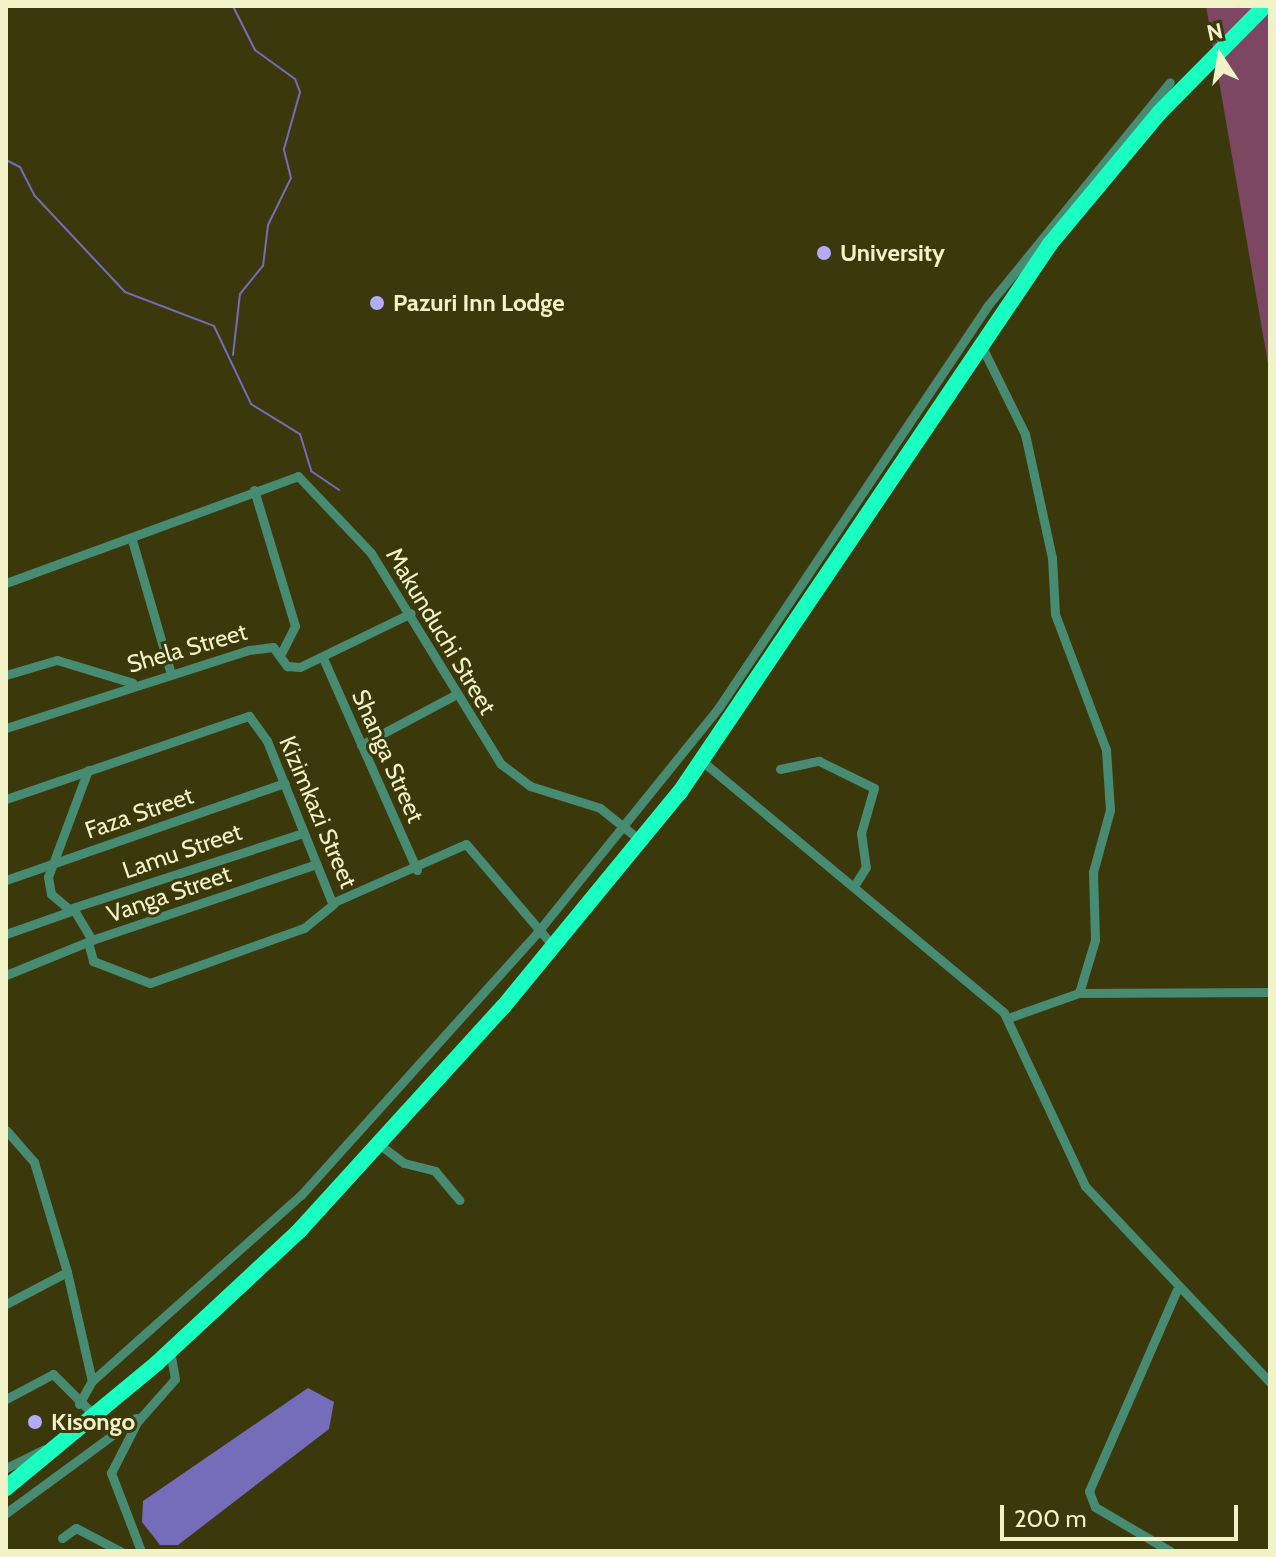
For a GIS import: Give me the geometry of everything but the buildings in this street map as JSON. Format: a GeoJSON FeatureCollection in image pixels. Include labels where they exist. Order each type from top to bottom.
{"type":"FeatureCollection","features":[{"type":"Feature","properties":{"kind":"highway"},"geometry":{"type":"LineString","coordinates":[[6,1488],[71,1438],[170,1351],[380,1145],[553,946],[680,792],[981,344],[1134,141],[1265,6]]}},
{"type":"Feature","properties":{"kind":"street"},"geometry":{"type":"LineString","coordinates":[[79,1404],[92,1381],[301,1195],[536,934],[622,823],[719,707],[989,304],[1170,82]]}},
{"type":"Feature","properties":{"kind":"street"},"geometry":{"type":"LineString","coordinates":[[981,344],[1025,434],[1052,558],[1055,614],[1106,750],[1110,810],[1093,872],[1095,940],[1079,993]]}},
{"type":"Feature","properties":{"kind":"street","name":"Makunduchi Street"},"geometry":{"type":"LineString","coordinates":[[6,583],[132,540],[254,490],[298,476],[371,553],[411,613],[457,694],[521,781],[600,808],[641,841]]}},
{"type":"Feature","properties":{"kind":"street"},"geometry":{"type":"LineString","coordinates":[[254,490],[295,626],[281,653]]}},
{"type":"Feature","properties":{"kind":"street"},"geometry":{"type":"LineString","coordinates":[[132,540],[170,671]]}},
{"type":"Feature","properties":{"kind":"street","name":"Shela Street"},"geometry":{"type":"LineString","coordinates":[[6,728],[170,671],[265,647],[281,653],[293,668],[323,658],[411,613]]}},
{"type":"Feature","properties":{"kind":"street","name":"Shanga Street"},"geometry":{"type":"LineString","coordinates":[[323,658],[417,870]]}},
{"type":"Feature","properties":{"kind":"street"},"geometry":{"type":"LineString","coordinates":[[6,675],[57,660],[133,683]]}},
{"type":"Feature","properties":{"kind":"street"},"geometry":{"type":"LineString","coordinates":[[361,745],[457,694]]}},
{"type":"Feature","properties":{"kind":"street","name":"Kizimkazi Street"},"geometry":{"type":"LineString","coordinates":[[6,799],[249,716],[285,783],[334,904],[468,845],[536,934],[553,946]]}},
{"type":"Feature","properties":{"kind":"street"},"geometry":{"type":"LineString","coordinates":[[702,761],[1008,1018],[1085,1186],[1177,1290],[1270,1382]]}},
{"type":"Feature","properties":{"kind":"street"},"geometry":{"type":"LineString","coordinates":[[780,769],[819,761],[874,788],[861,833],[866,867],[854,886]]}},
{"type":"Feature","properties":{"kind":"street"},"geometry":{"type":"LineString","coordinates":[[74,910],[51,894],[50,866],[88,770]]}},
{"type":"Feature","properties":{"kind":"street","name":"Faza Street"},"geometry":{"type":"LineString","coordinates":[[6,880],[285,783]]}},
{"type":"Feature","properties":{"kind":"street","name":"Lamu Street"},"geometry":{"type":"LineString","coordinates":[[74,910],[303,833]]}},
{"type":"Feature","properties":{"kind":"street","name":"Vanga Street"},"geometry":{"type":"LineString","coordinates":[[6,934],[74,910],[90,941],[317,864]]}},
{"type":"Feature","properties":{"kind":"street"},"geometry":{"type":"LineString","coordinates":[[6,975],[90,941],[93,961],[150,983],[311,925],[334,904]]}},
{"type":"Feature","properties":{"kind":"street"},"geometry":{"type":"LineString","coordinates":[[1008,1018],[1079,993],[1270,992]]}},
{"type":"Feature","properties":{"kind":"street"},"geometry":{"type":"LineString","coordinates":[[6,1130],[34,1162],[67,1272],[92,1381]]}},
{"type":"Feature","properties":{"kind":"street"},"geometry":{"type":"LineString","coordinates":[[380,1145],[404,1163],[435,1171],[459,1200]]}},
{"type":"Feature","properties":{"kind":"street"},"geometry":{"type":"LineString","coordinates":[[6,1304],[67,1272]]}},
{"type":"Feature","properties":{"kind":"street"},"geometry":{"type":"LineString","coordinates":[[1170,1551],[1095,1507],[1089,1491],[1177,1290]]}},
{"type":"Feature","properties":{"kind":"street"},"geometry":{"type":"LineString","coordinates":[[6,1513],[143,1413],[178,1374],[170,1351]]}},
{"type":"Feature","properties":{"kind":"street"},"geometry":{"type":"LineString","coordinates":[[6,1399],[53,1374],[79,1404],[95,1416]]}},
{"type":"Feature","properties":{"kind":"street"},"geometry":{"type":"LineString","coordinates":[[141,1551],[111,1475],[143,1413]]}},
{"type":"Feature","properties":{"kind":"street"},"geometry":{"type":"LineString","coordinates":[[6,1468],[71,1438]]}},
{"type":"Feature","properties":{"kind":"street"},"geometry":{"type":"LineString","coordinates":[[62,1538],[76,1528],[120,1551]]}},
{"type":"Feature","properties":{"kind":"shaded area"},"geometry":{"type":"Polygon","coordinates":[[[1206,6],[1270,6],[1270,375],[1206,6]]]}},
{"type":"Feature","properties":{"kind":"shaded area"},"geometry":{"type":"Polygon","coordinates":[[[308,1388],[334,1402],[329,1429],[178,1545],[160,1545],[142,1522],[143,1501],[308,1388]]]}},
{"type":"Feature","properties":{"kind":"waterway"},"geometry":{"type":"LineString","coordinates":[[233,6],[255,50],[295,79],[300,92],[284,149],[291,178],[268,225],[263,266],[240,294],[233,355]]}},
{"type":"Feature","properties":{"kind":"waterway"},"geometry":{"type":"LineString","coordinates":[[6,160],[20,167],[34,195],[125,292],[214,326],[251,404],[300,434],[311,471],[339,490]]}},
{"type":"Feature","properties":{"kind":"place","name":"University"},"geometry":{"type":"Point","coordinates":[824,253]}},
{"type":"Feature","properties":{"kind":"place","name":"Pazuri Inn Lodge"},"geometry":{"type":"Point","coordinates":[377,303]}},
{"type":"Feature","properties":{"kind":"place","name":"Kisongo"},"geometry":{"type":"Point","coordinates":[35,1422]}}]}
